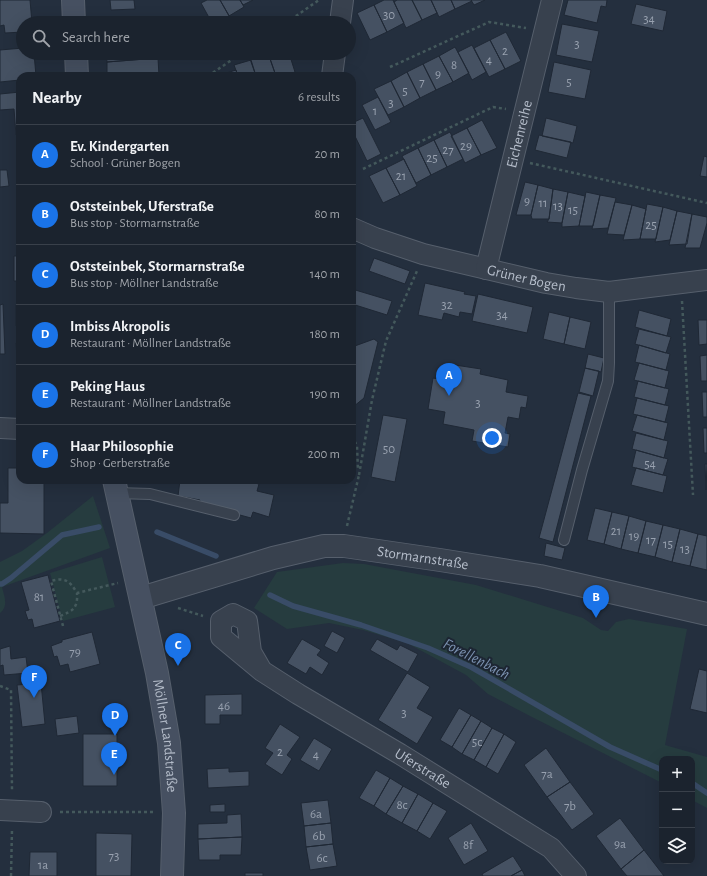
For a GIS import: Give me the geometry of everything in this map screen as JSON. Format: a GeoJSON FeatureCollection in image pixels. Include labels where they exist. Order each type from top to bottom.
{"type":"FeatureCollection","features":[{"type":"Feature","properties":{"kind":"main road"},"geometry":{"type":"LineString","coordinates":[[73,0],[74,16]]}},
{"type":"Feature","properties":{"kind":"main road"},"geometry":{"type":"LineString","coordinates":[[77,60],[78,72]]}},
{"type":"Feature","properties":{"kind":"main road","name":"Möllner Landstraße"},"geometry":{"type":"LineString","coordinates":[[115,487],[158,673],[169,743],[174,813],[172,876]]}},
{"type":"Feature","properties":{"kind":"street"},"geometry":{"type":"LineString","coordinates":[[341,16],[343,0]]}},
{"type":"Feature","properties":{"kind":"street","name":"Eichenreihe"},"geometry":{"type":"LineString","coordinates":[[486,269],[552,0]]}},
{"type":"Feature","properties":{"kind":"street"},"geometry":{"type":"LineString","coordinates":[[333,72],[334,60]]}},
{"type":"Feature","properties":{"kind":"street","name":"Grüner Bogen"},"geometry":{"type":"LineString","coordinates":[[356,230],[375,238],[423,254],[546,283],[576,288],[609,292],[707,280]]}},
{"type":"Feature","properties":{"kind":"street"},"geometry":{"type":"LineString","coordinates":[[0,428],[16,429]]}},
{"type":"Feature","properties":{"kind":"street","name":"Stormarnstraße"},"geometry":{"type":"LineString","coordinates":[[138,588],[324,546],[344,546],[540,576],[707,614]]}},
{"type":"Feature","properties":{"kind":"street","name":"Uferstraße"},"geometry":{"type":"LineString","coordinates":[[221,621],[233,614],[247,621],[251,652],[262,671],[400,754],[551,848],[576,876]]}},
{"type":"Feature","properties":{"kind":"street"},"geometry":{"type":"LineString","coordinates":[[6,810],[41,812]]}},
{"type":"Feature","properties":{"kind":"lane"},"geometry":{"type":"LineString","coordinates":[[564,540],[582,470],[608,381],[609,292]]}},
{"type":"Feature","properties":{"kind":"lane"},"geometry":{"type":"LineString","coordinates":[[115,487],[150,494],[234,515]]}},
{"type":"Feature","properties":{"kind":"path"},"geometry":{"type":"LineString","coordinates":[[296,16],[319,0]]}},
{"type":"Feature","properties":{"kind":"path"},"geometry":{"type":"LineString","coordinates":[[390,67],[489,22],[544,32]]}},
{"type":"Feature","properties":{"kind":"path"},"geometry":{"type":"LineString","coordinates":[[214,72],[232,60]]}},
{"type":"Feature","properties":{"kind":"path"},"geometry":{"type":"LineString","coordinates":[[364,169],[493,107],[524,112]]}},
{"type":"Feature","properties":{"kind":"path"},"geometry":{"type":"LineString","coordinates":[[512,160],[707,202]]}},
{"type":"Feature","properties":{"kind":"path"},"geometry":{"type":"LineString","coordinates":[[344,546],[347,520],[359,475],[372,400],[386,341],[423,254]]}},
{"type":"Feature","properties":{"kind":"path"},"geometry":{"type":"LineString","coordinates":[[681,283],[693,495]]}},
{"type":"Feature","properties":{"kind":"path"},"geometry":{"type":"LineString","coordinates":[[356,444],[359,475]]}},
{"type":"Feature","properties":{"kind":"path"},"geometry":{"type":"LineString","coordinates":[[60,616],[72,610],[76,606],[78,600],[77,593],[72,585],[65,580],[58,579],[51,581],[60,616],[63,626]]}},
{"type":"Feature","properties":{"kind":"path"},"geometry":{"type":"LineString","coordinates":[[77,593],[138,588]]}},
{"type":"Feature","properties":{"kind":"path"},"geometry":{"type":"LineString","coordinates":[[177,608],[221,621]]}},
{"type":"Feature","properties":{"kind":"path"},"geometry":{"type":"LineString","coordinates":[[0,686],[12,690],[6,810],[11,876]]}},
{"type":"Feature","properties":{"kind":"path"},"geometry":{"type":"LineString","coordinates":[[41,812],[174,813]]}},
{"type":"Feature","properties":{"kind":"green space"},"geometry":{"type":"Polygon","coordinates":[[[93,496],[110,548],[2,587],[5,597],[5,604],[0,613],[0,562],[22,551],[93,496]]]}},
{"type":"Feature","properties":{"kind":"green space"},"geometry":{"type":"Polygon","coordinates":[[[102,557],[115,607],[63,621],[50,573],[102,557]]]}},
{"type":"Feature","properties":{"kind":"green space"},"geometry":{"type":"Polygon","coordinates":[[[343,563],[364,564],[476,585],[583,618],[601,630],[608,631],[616,622],[629,619],[687,629],[665,745],[707,757],[707,808],[695,802],[695,756],[659,756],[659,781],[488,694],[466,675],[407,643],[363,630],[329,623],[287,629],[254,608],[277,572],[343,563]]]}},
{"type":"Feature","properties":{"kind":"building"},"geometry":{"type":"Polygon","coordinates":[[[0,0],[30,0],[31,16],[16,16],[16,32],[5,33],[4,25],[0,26],[0,0]]]}},
{"type":"Feature","properties":{"kind":"building"},"geometry":{"type":"Polygon","coordinates":[[[110,0],[134,0],[135,9],[111,10],[110,0]]]}},
{"type":"Feature","properties":{"kind":"building"},"geometry":{"type":"Polygon","coordinates":[[[207,0],[220,0],[229,16],[208,16],[201,3],[207,0]]]}},
{"type":"Feature","properties":{"kind":"building"},"geometry":{"type":"Polygon","coordinates":[[[220,0],[240,0],[244,7],[229,16],[220,0]]]}},
{"type":"Feature","properties":{"kind":"building"},"geometry":{"type":"Polygon","coordinates":[[[240,0],[253,0],[243,5],[240,0]]]}},
{"type":"Feature","properties":{"kind":"building"},"geometry":{"type":"Polygon","coordinates":[[[384,0],[393,0],[404,23],[387,32],[374,5],[384,0]]]}},
{"type":"Feature","properties":{"kind":"building"},"geometry":{"type":"Polygon","coordinates":[[[397,0],[412,0],[422,20],[406,28],[394,2],[397,0]]]}},
{"type":"Feature","properties":{"kind":"building"},"geometry":{"type":"Polygon","coordinates":[[[412,0],[431,0],[437,13],[422,20],[412,0]]]}},
{"type":"Feature","properties":{"kind":"building"},"geometry":{"type":"Polygon","coordinates":[[[431,0],[451,0],[455,9],[439,17],[431,0]]]}},
{"type":"Feature","properties":{"kind":"building"},"geometry":{"type":"Polygon","coordinates":[[[451,0],[471,0],[472,1],[455,9],[451,0]]]}},
{"type":"Feature","properties":{"kind":"building"},"geometry":{"type":"Polygon","coordinates":[[[471,0],[485,0],[474,5],[471,0]]]}},
{"type":"Feature","properties":{"kind":"building"},"geometry":{"type":"Polygon","coordinates":[[[568,0],[607,0],[606,7],[601,6],[597,23],[564,15],[568,0]]]}},
{"type":"Feature","properties":{"kind":"building"},"geometry":{"type":"Polygon","coordinates":[[[636,4],[667,11],[663,31],[631,24],[636,4]]]}},
{"type":"Feature","properties":{"kind":"building"},"geometry":{"type":"Polygon","coordinates":[[[374,5],[387,32],[370,40],[357,13],[374,5]]]}},
{"type":"Feature","properties":{"kind":"building"},"geometry":{"type":"Polygon","coordinates":[[[562,24],[599,31],[592,62],[556,55],[562,24]]]}},
{"type":"Feature","properties":{"kind":"building"},"geometry":{"type":"Polygon","coordinates":[[[506,32],[521,61],[505,69],[490,40],[506,32]]]}},
{"type":"Feature","properties":{"kind":"building"},"geometry":{"type":"Polygon","coordinates":[[[490,40],[505,69],[489,77],[474,48],[490,40]]]}},
{"type":"Feature","properties":{"kind":"building"},"geometry":{"type":"Polygon","coordinates":[[[472,45],[486,72],[472,80],[458,52],[472,45]]]}},
{"type":"Feature","properties":{"kind":"building"},"geometry":{"type":"Polygon","coordinates":[[[455,47],[469,73],[453,82],[439,56],[455,47]]]}},
{"type":"Feature","properties":{"kind":"building"},"geometry":{"type":"Polygon","coordinates":[[[16,49],[16,60],[35,60],[36,72],[16,72],[16,80],[0,82],[0,50],[16,49]]]}},
{"type":"Feature","properties":{"kind":"building"},"geometry":{"type":"Polygon","coordinates":[[[439,56],[453,82],[436,90],[423,64],[439,56]]]}},
{"type":"Feature","properties":{"kind":"building"},"geometry":{"type":"Polygon","coordinates":[[[107,60],[132,60],[107,62],[107,60]]]}},
{"type":"Feature","properties":{"kind":"building"},"geometry":{"type":"Polygon","coordinates":[[[158,60],[159,72],[107,72],[107,62],[158,60]]]}},
{"type":"Feature","properties":{"kind":"building"},"geometry":{"type":"Polygon","coordinates":[[[250,60],[270,60],[275,72],[255,72],[250,60]]]}},
{"type":"Feature","properties":{"kind":"building"},"geometry":{"type":"Polygon","coordinates":[[[251,60],[255,72],[237,72],[234,65],[251,60]]]}},
{"type":"Feature","properties":{"kind":"building"},"geometry":{"type":"Polygon","coordinates":[[[270,60],[291,60],[295,72],[275,72],[270,60]]]}},
{"type":"Feature","properties":{"kind":"building"},"geometry":{"type":"Polygon","coordinates":[[[554,62],[591,70],[585,99],[548,92],[554,62]]]}},
{"type":"Feature","properties":{"kind":"building"},"geometry":{"type":"Polygon","coordinates":[[[423,64],[436,90],[420,98],[407,72],[423,64]]]}},
{"type":"Feature","properties":{"kind":"building"},"geometry":{"type":"Polygon","coordinates":[[[407,72],[420,98],[404,107],[391,81],[407,72]]]}},
{"type":"Feature","properties":{"kind":"building"},"geometry":{"type":"Polygon","coordinates":[[[391,81],[404,107],[388,115],[374,89],[391,81]]]}},
{"type":"Feature","properties":{"kind":"building"},"geometry":{"type":"Polygon","coordinates":[[[16,92],[16,135],[14,109],[0,110],[0,94],[16,92]]]}},
{"type":"Feature","properties":{"kind":"building"},"geometry":{"type":"Polygon","coordinates":[[[378,97],[391,122],[375,130],[362,105],[378,97]]]}},
{"type":"Feature","properties":{"kind":"building"},"geometry":{"type":"Polygon","coordinates":[[[363,118],[381,154],[367,161],[356,138],[356,121],[363,118]]]}},
{"type":"Feature","properties":{"kind":"building"},"geometry":{"type":"Polygon","coordinates":[[[546,118],[577,126],[573,143],[542,136],[546,118]]]}},
{"type":"Feature","properties":{"kind":"building"},"geometry":{"type":"Polygon","coordinates":[[[482,120],[497,148],[481,155],[467,128],[482,120]]]}},
{"type":"Feature","properties":{"kind":"building"},"geometry":{"type":"Polygon","coordinates":[[[467,128],[481,155],[465,163],[451,136],[467,128]]]}},
{"type":"Feature","properties":{"kind":"building"},"geometry":{"type":"Polygon","coordinates":[[[450,132],[463,159],[447,167],[434,140],[450,132]]]}},
{"type":"Feature","properties":{"kind":"building"},"geometry":{"type":"Polygon","coordinates":[[[539,135],[571,142],[567,158],[535,150],[539,135]]]}},
{"type":"Feature","properties":{"kind":"building"},"geometry":{"type":"Polygon","coordinates":[[[434,140],[447,167],[431,175],[418,148],[434,140]]]}},
{"type":"Feature","properties":{"kind":"building"},"geometry":{"type":"Polygon","coordinates":[[[418,148],[431,175],[416,183],[402,156],[418,148]]]}},
{"type":"Feature","properties":{"kind":"building"},"geometry":{"type":"Polygon","coordinates":[[[704,156],[707,157],[707,177],[700,176],[704,156]]]}},
{"type":"Feature","properties":{"kind":"building"},"geometry":{"type":"Polygon","coordinates":[[[404,159],[417,186],[400,195],[386,168],[404,159]]]}},
{"type":"Feature","properties":{"kind":"building"},"geometry":{"type":"Polygon","coordinates":[[[386,168],[400,195],[383,203],[369,176],[386,168]]]}},
{"type":"Feature","properties":{"kind":"building"},"geometry":{"type":"Polygon","coordinates":[[[0,170],[7,170],[9,186],[0,187],[0,170]]]}},
{"type":"Feature","properties":{"kind":"building"},"geometry":{"type":"Polygon","coordinates":[[[525,182],[538,185],[531,215],[516,215],[525,182]]]}},
{"type":"Feature","properties":{"kind":"building"},"geometry":{"type":"Polygon","coordinates":[[[538,185],[553,189],[549,219],[532,219],[531,215],[538,185]]]}},
{"type":"Feature","properties":{"kind":"building"},"geometry":{"type":"Polygon","coordinates":[[[553,189],[568,192],[562,223],[547,222],[549,219],[553,189]]]}},
{"type":"Feature","properties":{"kind":"building"},"geometry":{"type":"Polygon","coordinates":[[[568,192],[585,196],[579,226],[562,227],[568,192]]]}},
{"type":"Feature","properties":{"kind":"building"},"geometry":{"type":"Polygon","coordinates":[[[586,192],[600,195],[593,226],[579,226],[586,192]]]}},
{"type":"Feature","properties":{"kind":"building"},"geometry":{"type":"Polygon","coordinates":[[[600,195],[616,198],[608,228],[592,229],[600,195]]]}},
{"type":"Feature","properties":{"kind":"building"},"geometry":{"type":"Polygon","coordinates":[[[615,202],[632,205],[624,235],[607,234],[615,202]]]}},
{"type":"Feature","properties":{"kind":"building"},"geometry":{"type":"Polygon","coordinates":[[[647,204],[663,207],[656,239],[640,239],[647,204]]]}},
{"type":"Feature","properties":{"kind":"building"},"geometry":{"type":"Polygon","coordinates":[[[632,205],[646,209],[640,239],[623,240],[632,205]]]}},
{"type":"Feature","properties":{"kind":"building"},"geometry":{"type":"Polygon","coordinates":[[[663,207],[677,211],[670,240],[655,242],[663,207]]]}},
{"type":"Feature","properties":{"kind":"building"},"geometry":{"type":"Polygon","coordinates":[[[677,211],[692,214],[687,244],[669,245],[677,211]]]}},
{"type":"Feature","properties":{"kind":"building"},"geometry":{"type":"Polygon","coordinates":[[[692,214],[707,217],[707,223],[700,248],[685,248],[692,214]]]}},
{"type":"Feature","properties":{"kind":"building"},"geometry":{"type":"Polygon","coordinates":[[[14,256],[16,256],[16,281],[14,281],[14,256]]]}},
{"type":"Feature","properties":{"kind":"building"},"geometry":{"type":"Polygon","coordinates":[[[374,258],[410,271],[405,284],[369,271],[374,258]]]}},
{"type":"Feature","properties":{"kind":"building"},"geometry":{"type":"Polygon","coordinates":[[[425,283],[476,296],[472,314],[460,312],[459,317],[444,313],[442,320],[418,315],[425,283]]]}},
{"type":"Feature","properties":{"kind":"building"},"geometry":{"type":"Polygon","coordinates":[[[356,290],[392,301],[387,315],[356,305],[356,290]]]}},
{"type":"Feature","properties":{"kind":"building"},"geometry":{"type":"Polygon","coordinates":[[[478,294],[533,307],[527,333],[472,321],[478,294]]]}},
{"type":"Feature","properties":{"kind":"building"},"geometry":{"type":"Polygon","coordinates":[[[3,304],[5,354],[0,354],[0,305],[3,304]]]}},
{"type":"Feature","properties":{"kind":"building"},"geometry":{"type":"Polygon","coordinates":[[[639,310],[671,319],[667,336],[635,327],[639,310]]]}},
{"type":"Feature","properties":{"kind":"building"},"geometry":{"type":"Polygon","coordinates":[[[549,312],[570,317],[564,344],[543,339],[549,312]]]}},
{"type":"Feature","properties":{"kind":"building"},"geometry":{"type":"Polygon","coordinates":[[[570,317],[591,322],[585,349],[564,344],[570,317]]]}},
{"type":"Feature","properties":{"kind":"building"},"geometry":{"type":"Polygon","coordinates":[[[698,320],[707,320],[707,344],[699,345],[698,320]]]}},
{"type":"Feature","properties":{"kind":"building"},"geometry":{"type":"Polygon","coordinates":[[[639,329],[671,337],[666,353],[635,344],[639,329]]]}},
{"type":"Feature","properties":{"kind":"building"},"geometry":{"type":"Polygon","coordinates":[[[374,339],[378,342],[364,398],[356,405],[356,346],[374,339]]]}},
{"type":"Feature","properties":{"kind":"building"},"geometry":{"type":"Polygon","coordinates":[[[639,345],[670,354],[666,370],[635,362],[639,345]]]}},
{"type":"Feature","properties":{"kind":"building"},"geometry":{"type":"Polygon","coordinates":[[[588,354],[604,358],[601,372],[585,368],[588,354]]]}},
{"type":"Feature","properties":{"kind":"building"},"geometry":{"type":"Polygon","coordinates":[[[707,355],[707,381],[701,381],[700,356],[707,355]]]}},
{"type":"Feature","properties":{"kind":"building"},"geometry":{"type":"Polygon","coordinates":[[[639,363],[669,371],[665,388],[634,380],[639,363]]]}},
{"type":"Feature","properties":{"kind":"building"},"geometry":{"type":"Polygon","coordinates":[[[455,365],[481,369],[480,374],[508,380],[506,392],[528,396],[526,408],[521,407],[519,419],[508,417],[505,433],[510,434],[508,447],[472,441],[474,430],[443,424],[445,412],[428,409],[433,378],[452,381],[455,365]]]}},
{"type":"Feature","properties":{"kind":"building"},"geometry":{"type":"Polygon","coordinates":[[[585,368],[599,371],[593,396],[579,392],[585,368]]]}},
{"type":"Feature","properties":{"kind":"building"},"geometry":{"type":"Polygon","coordinates":[[[638,381],[669,389],[665,405],[634,397],[638,381]]]}},
{"type":"Feature","properties":{"kind":"building"},"geometry":{"type":"Polygon","coordinates":[[[702,392],[707,392],[707,417],[703,417],[702,392]]]}},
{"type":"Feature","properties":{"kind":"building"},"geometry":{"type":"Polygon","coordinates":[[[578,393],[591,396],[553,542],[539,538],[578,393]]]}},
{"type":"Feature","properties":{"kind":"building"},"geometry":{"type":"Polygon","coordinates":[[[637,398],[669,406],[665,422],[633,414],[637,398]]]}},
{"type":"Feature","properties":{"kind":"building"},"geometry":{"type":"Polygon","coordinates":[[[383,415],[407,419],[395,482],[371,477],[383,415]]]}},
{"type":"Feature","properties":{"kind":"building"},"geometry":{"type":"Polygon","coordinates":[[[637,415],[668,423],[664,440],[632,431],[637,415]]]}},
{"type":"Feature","properties":{"kind":"building"},"geometry":{"type":"Polygon","coordinates":[[[703,428],[707,428],[707,453],[704,453],[703,428]]]}},
{"type":"Feature","properties":{"kind":"building"},"geometry":{"type":"Polygon","coordinates":[[[636,433],[668,441],[664,458],[632,449],[636,433]]]}},
{"type":"Feature","properties":{"kind":"building"},"geometry":{"type":"Polygon","coordinates":[[[636,450],[668,459],[663,475],[632,467],[636,450]]]}},
{"type":"Feature","properties":{"kind":"building"},"geometry":{"type":"Polygon","coordinates":[[[705,464],[707,464],[706,490],[705,464]]]}},
{"type":"Feature","properties":{"kind":"building"},"geometry":{"type":"Polygon","coordinates":[[[8,468],[16,468],[16,484],[44,484],[44,534],[0,533],[0,503],[8,503],[8,468]]]}},
{"type":"Feature","properties":{"kind":"building"},"geometry":{"type":"Polygon","coordinates":[[[636,468],[667,476],[663,493],[631,485],[636,468]]]}},
{"type":"Feature","properties":{"kind":"building"},"geometry":{"type":"Polygon","coordinates":[[[180,484],[259,484],[257,491],[274,495],[269,517],[253,512],[251,518],[199,504],[200,500],[178,496],[180,484]]]}},
{"type":"Feature","properties":{"kind":"building"},"geometry":{"type":"Polygon","coordinates":[[[595,508],[612,512],[604,544],[587,540],[595,508]]]}},
{"type":"Feature","properties":{"kind":"building"},"geometry":{"type":"Polygon","coordinates":[[[612,512],[629,516],[621,549],[604,544],[612,512]]]}},
{"type":"Feature","properties":{"kind":"building"},"geometry":{"type":"Polygon","coordinates":[[[629,516],[646,521],[638,553],[621,549],[629,516]]]}},
{"type":"Feature","properties":{"kind":"building"},"geometry":{"type":"Polygon","coordinates":[[[646,521],[663,525],[655,557],[638,553],[646,521]]]}},
{"type":"Feature","properties":{"kind":"building"},"geometry":{"type":"Polygon","coordinates":[[[663,525],[680,529],[672,562],[655,557],[663,525]]]}},
{"type":"Feature","properties":{"kind":"building"},"geometry":{"type":"Polygon","coordinates":[[[680,529],[698,534],[690,566],[672,562],[680,529]]]}},
{"type":"Feature","properties":{"kind":"building"},"geometry":{"type":"Polygon","coordinates":[[[698,534],[707,536],[707,570],[690,566],[698,534]]]}},
{"type":"Feature","properties":{"kind":"building"},"geometry":{"type":"Polygon","coordinates":[[[546,543],[565,548],[562,560],[544,556],[546,543]]]}},
{"type":"Feature","properties":{"kind":"building"},"geometry":{"type":"Polygon","coordinates":[[[48,575],[60,621],[34,628],[32,619],[28,620],[25,611],[29,610],[21,582],[48,575]]]}},
{"type":"Feature","properties":{"kind":"building"},"geometry":{"type":"Polygon","coordinates":[[[332,631],[345,638],[337,653],[324,646],[332,631]]]}},
{"type":"Feature","properties":{"kind":"building"},"geometry":{"type":"Polygon","coordinates":[[[92,632],[100,664],[70,672],[68,664],[60,666],[57,656],[54,657],[51,646],[62,642],[62,640],[92,632]]]}},
{"type":"Feature","properties":{"kind":"building"},"geometry":{"type":"Polygon","coordinates":[[[302,639],[321,650],[317,655],[329,663],[322,675],[310,667],[306,674],[287,663],[302,639]]]}},
{"type":"Feature","properties":{"kind":"building"},"geometry":{"type":"Polygon","coordinates":[[[377,639],[397,650],[400,645],[418,654],[408,672],[370,650],[377,639]]]}},
{"type":"Feature","properties":{"kind":"building"},"geometry":{"type":"Polygon","coordinates":[[[10,646],[11,659],[26,657],[28,673],[4,675],[3,665],[0,666],[0,649],[10,646]]]}},
{"type":"Feature","properties":{"kind":"building"},"geometry":{"type":"Polygon","coordinates":[[[699,669],[707,671],[707,713],[690,709],[699,669]]]}},
{"type":"Feature","properties":{"kind":"building"},"geometry":{"type":"Polygon","coordinates":[[[407,673],[430,687],[417,708],[433,717],[417,744],[378,720],[407,673]]]}},
{"type":"Feature","properties":{"kind":"building"},"geometry":{"type":"Polygon","coordinates":[[[41,683],[45,724],[22,727],[17,685],[41,683]]]}},
{"type":"Feature","properties":{"kind":"building"},"geometry":{"type":"Polygon","coordinates":[[[242,694],[242,715],[220,715],[220,724],[205,724],[205,695],[242,694]]]}},
{"type":"Feature","properties":{"kind":"building"},"geometry":{"type":"Polygon","coordinates":[[[459,708],[471,715],[452,747],[440,740],[459,708]]]}},
{"type":"Feature","properties":{"kind":"building"},"geometry":{"type":"Polygon","coordinates":[[[471,715],[481,721],[462,754],[452,747],[471,715]]]}},
{"type":"Feature","properties":{"kind":"building"},"geometry":{"type":"Polygon","coordinates":[[[77,716],[79,733],[57,736],[55,719],[77,716]]]}},
{"type":"Feature","properties":{"kind":"building"},"geometry":{"type":"Polygon","coordinates":[[[481,721],[492,728],[474,760],[462,754],[481,721]]]}},
{"type":"Feature","properties":{"kind":"building"},"geometry":{"type":"Polygon","coordinates":[[[280,724],[300,737],[287,755],[292,759],[282,775],[265,764],[273,753],[265,748],[280,724]]]}},
{"type":"Feature","properties":{"kind":"building"},"geometry":{"type":"Polygon","coordinates":[[[492,728],[504,734],[486,767],[474,760],[492,728]]]}},
{"type":"Feature","properties":{"kind":"building"},"geometry":{"type":"Polygon","coordinates":[[[83,734],[117,734],[117,786],[83,786],[83,734]]]}},
{"type":"Feature","properties":{"kind":"building"},"geometry":{"type":"Polygon","coordinates":[[[504,734],[516,742],[498,774],[486,767],[504,734]]]}},
{"type":"Feature","properties":{"kind":"building"},"geometry":{"type":"Polygon","coordinates":[[[314,738],[332,749],[319,771],[300,760],[314,738]]]}},
{"type":"Feature","properties":{"kind":"building"},"geometry":{"type":"Polygon","coordinates":[[[546,748],[570,782],[547,797],[524,765],[546,748]]]}},
{"type":"Feature","properties":{"kind":"building"},"geometry":{"type":"Polygon","coordinates":[[[229,768],[229,772],[249,771],[249,786],[208,788],[207,769],[229,768]]]}},
{"type":"Feature","properties":{"kind":"building"},"geometry":{"type":"Polygon","coordinates":[[[376,770],[390,778],[374,806],[359,798],[376,770]]]}},
{"type":"Feature","properties":{"kind":"building"},"geometry":{"type":"Polygon","coordinates":[[[390,778],[403,786],[386,814],[374,806],[390,778]]]}},
{"type":"Feature","properties":{"kind":"building"},"geometry":{"type":"Polygon","coordinates":[[[570,782],[594,814],[572,830],[547,797],[570,782]]]}},
{"type":"Feature","properties":{"kind":"building"},"geometry":{"type":"Polygon","coordinates":[[[403,786],[418,794],[402,823],[386,814],[403,786]]]}},
{"type":"Feature","properties":{"kind":"building"},"geometry":{"type":"Polygon","coordinates":[[[418,794],[433,803],[417,831],[402,823],[418,794]]]}},
{"type":"Feature","properties":{"kind":"building"},"geometry":{"type":"Polygon","coordinates":[[[328,800],[331,823],[304,826],[301,803],[328,800]]]}},
{"type":"Feature","properties":{"kind":"building"},"geometry":{"type":"Polygon","coordinates":[[[433,803],[447,811],[430,839],[417,831],[433,803]]]}},
{"type":"Feature","properties":{"kind":"building"},"geometry":{"type":"Polygon","coordinates":[[[225,804],[225,812],[210,812],[210,805],[225,804]]]}},
{"type":"Feature","properties":{"kind":"building"},"geometry":{"type":"Polygon","coordinates":[[[241,814],[242,837],[198,839],[198,824],[227,823],[227,815],[241,814]]]}},
{"type":"Feature","properties":{"kind":"building"},"geometry":{"type":"Polygon","coordinates":[[[620,818],[644,850],[621,869],[596,836],[620,818]]]}},
{"type":"Feature","properties":{"kind":"building"},"geometry":{"type":"Polygon","coordinates":[[[331,823],[333,844],[306,847],[304,826],[331,823]]]}},
{"type":"Feature","properties":{"kind":"building"},"geometry":{"type":"Polygon","coordinates":[[[471,823],[488,851],[464,865],[448,838],[471,823]]]}},
{"type":"Feature","properties":{"kind":"building"},"geometry":{"type":"Polygon","coordinates":[[[96,833],[132,834],[131,876],[96,876],[96,833]]]}},
{"type":"Feature","properties":{"kind":"building"},"geometry":{"type":"Polygon","coordinates":[[[242,837],[241,855],[220,855],[220,860],[199,860],[198,839],[242,837]]]}},
{"type":"Feature","properties":{"kind":"building"},"geometry":{"type":"Polygon","coordinates":[[[333,844],[337,866],[310,870],[306,847],[333,844]]]}},
{"type":"Feature","properties":{"kind":"building"},"geometry":{"type":"Polygon","coordinates":[[[644,850],[664,876],[627,876],[621,869],[644,850]]]}},
{"type":"Feature","properties":{"kind":"building"},"geometry":{"type":"Polygon","coordinates":[[[30,852],[57,852],[57,876],[29,876],[30,852]]]}},
{"type":"Feature","properties":{"kind":"building"},"geometry":{"type":"Polygon","coordinates":[[[513,856],[522,870],[511,876],[483,876],[482,874],[513,856]]]}},
{"type":"Feature","properties":{"kind":"building"},"geometry":{"type":"Polygon","coordinates":[[[522,870],[525,876],[511,876],[522,870]]]}},
{"type":"Feature","properties":{"kind":"building"},"geometry":{"type":"Polygon","coordinates":[[[245,873],[263,873],[263,876],[245,876],[245,873]]]}},
{"type":"Feature","properties":{"kind":"waterway","name":"Forellenbach"},"geometry":{"type":"LineString","coordinates":[[0,584],[11,578],[62,535],[99,527]]}},
{"type":"Feature","properties":{"kind":"waterway","name":"Forellenbach"},"geometry":{"type":"LineString","coordinates":[[157,532],[216,556]]}},
{"type":"Feature","properties":{"kind":"waterway","name":"Forellenbach"},"geometry":{"type":"LineString","coordinates":[[270,595],[293,606],[361,625],[428,648],[471,667],[610,747],[659,769]]}},
{"type":"Feature","properties":{"kind":"waterway","name":"Forellenbach"},"geometry":{"type":"LineString","coordinates":[[695,785],[707,793]]}},
{"type":"Feature","properties":{"kind":"place","name":"Ev. Kindergarten"},"geometry":{"type":"Point","coordinates":[449,396]}},
{"type":"Feature","properties":{"kind":"place","name":"Oststeinbek, Uferstraße"},"geometry":{"type":"Point","coordinates":[596,618]}},
{"type":"Feature","properties":{"kind":"place","name":"Oststeinbek, Stormarnstraße"},"geometry":{"type":"Point","coordinates":[178,666]}},
{"type":"Feature","properties":{"kind":"place","name":"Haar Philosophie"},"geometry":{"type":"Point","coordinates":[34,698]}},
{"type":"Feature","properties":{"kind":"place","name":"Imbiss Akropolis"},"geometry":{"type":"Point","coordinates":[115,736]}},
{"type":"Feature","properties":{"kind":"place","name":"Peking Haus"},"geometry":{"type":"Point","coordinates":[114,775]}}]}
